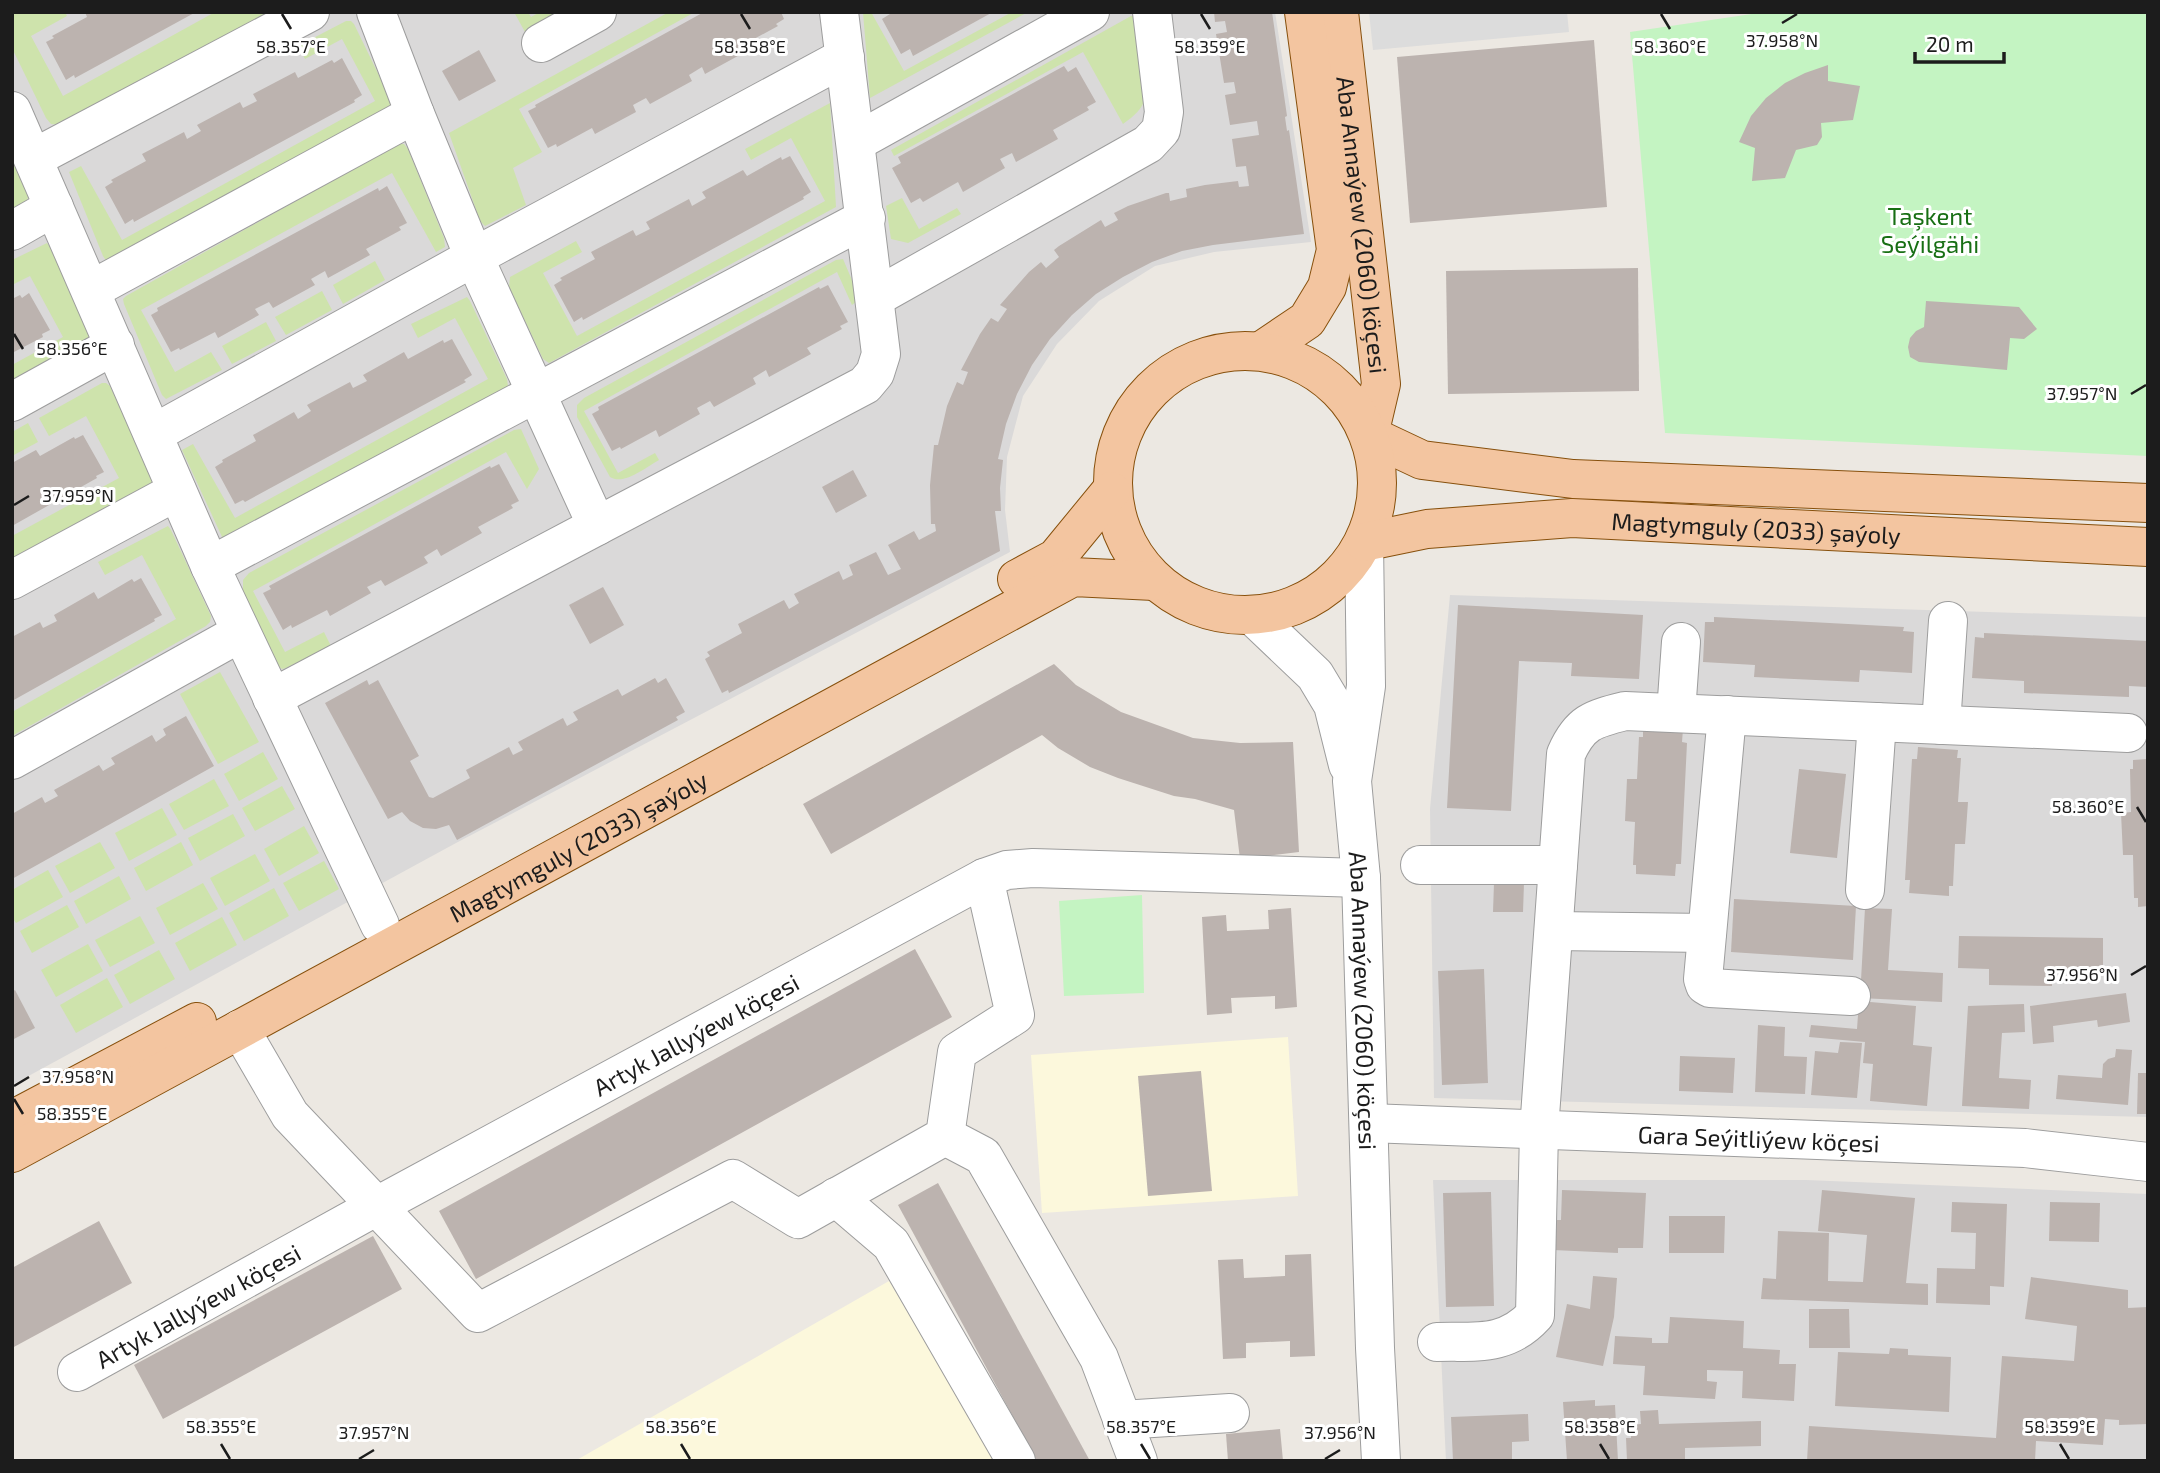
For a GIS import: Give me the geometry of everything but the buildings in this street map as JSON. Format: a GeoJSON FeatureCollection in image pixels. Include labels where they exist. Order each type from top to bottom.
{"type":"FeatureCollection","features":[{"type":"Feature","properties":{"kind":"main road","name":"Aba Annaýew (2060) köçesi"},"geometry":{"type":"LineString","coordinates":[[1261,351],[1307,320],[1327,287],[1336,250],[1304,12]]}},
{"type":"Feature","properties":{"kind":"main road","name":"Aba Annaýew (2060) köçesi"},"geometry":{"type":"LineString","coordinates":[[1339,12],[1381,384],[1369,435]]}},
{"type":"Feature","properties":{"kind":"main road"},"geometry":{"type":"LineString","coordinates":[[1261,351],[1297,361],[1329,380],[1354,408],[1369,435],[1377,465],[1375,511],[1364,542],[1346,570],[1320,592],[1288,608],[1253,616],[1217,613],[1183,601],[1154,581],[1134,558],[1121,531],[1111,491],[1114,461],[1127,423],[1150,391],[1182,366],[1221,353],[1261,351]]}},
{"type":"Feature","properties":{"kind":"main road","name":"Magtymguly (2033) şaýoly"},"geometry":{"type":"LineString","coordinates":[[1369,435],[1422,460],[1573,479],[2148,503]]}},
{"type":"Feature","properties":{"kind":"main road","name":"Magtymguly (2033) şaýoly"},"geometry":{"type":"LineString","coordinates":[[12,1120],[380,925],[1056,558],[1111,491]]}},
{"type":"Feature","properties":{"kind":"main road","name":"Magtymguly (2033) şaýoly"},"geometry":{"type":"LineString","coordinates":[[1364,542],[1427,529],[1572,518],[2148,547]]}},
{"type":"Feature","properties":{"kind":"main road","name":"Magtymguly (2033) şaýoly"},"geometry":{"type":"LineString","coordinates":[[12,1153],[1073,577],[1154,581]]}},
{"type":"Feature","properties":{"kind":"street"},"geometry":{"type":"LineString","coordinates":[[34,158],[310,12]]}},
{"type":"Feature","properties":{"kind":"street"},"geometry":{"type":"LineString","coordinates":[[376,12],[474,257],[597,526]]}},
{"type":"Feature","properties":{"kind":"street"},"geometry":{"type":"LineString","coordinates":[[541,43],[597,12]]}},
{"type":"Feature","properties":{"kind":"street"},"geometry":{"type":"LineString","coordinates":[[272,698],[865,385],[875,373],[881,354],[876,297],[839,12]]}},
{"type":"Feature","properties":{"kind":"street"},"geometry":{"type":"LineString","coordinates":[[856,142],[1090,12]]}},
{"type":"Feature","properties":{"kind":"street"},"geometry":{"type":"LineString","coordinates":[[876,297],[1148,144],[1161,131],[1164,113],[1152,12]]}},
{"type":"Feature","properties":{"kind":"street"},"geometry":{"type":"LineString","coordinates":[[153,434],[845,57]]}},
{"type":"Feature","properties":{"kind":"street"},"geometry":{"type":"LineString","coordinates":[[12,111],[240,633],[380,925]]}},
{"type":"Feature","properties":{"kind":"street"},"geometry":{"type":"LineString","coordinates":[[91,290],[415,114]]}},
{"type":"Feature","properties":{"kind":"street"},"geometry":{"type":"LineString","coordinates":[[12,230],[54,207]]}},
{"type":"Feature","properties":{"kind":"street"},"geometry":{"type":"LineString","coordinates":[[210,566],[866,218]]}},
{"type":"Feature","properties":{"kind":"street"},"geometry":{"type":"LineString","coordinates":[[12,402],[115,345]]}},
{"type":"Feature","properties":{"kind":"street"},"geometry":{"type":"LineString","coordinates":[[12,580],[177,491]]}},
{"type":"Feature","properties":{"kind":"street","name":"Aba Annaýew (2060) köçesi"},"geometry":{"type":"LineString","coordinates":[[1364,542],[1366,686],[1352,780],[1361,877],[1375,1348],[1381,1461]]}},
{"type":"Feature","properties":{"kind":"street"},"geometry":{"type":"LineString","coordinates":[[1253,616],[1315,675],[1333,705],[1352,780]]}},
{"type":"Feature","properties":{"kind":"street"},"geometry":{"type":"LineString","coordinates":[[1941,725],[1948,621]]}},
{"type":"Feature","properties":{"kind":"street"},"geometry":{"type":"LineString","coordinates":[[12,760],[240,633]]}},
{"type":"Feature","properties":{"kind":"street"},"geometry":{"type":"LineString","coordinates":[[1676,713],[1681,642]]}},
{"type":"Feature","properties":{"kind":"street"},"geometry":{"type":"LineString","coordinates":[[1437,1342],[1494,1340],[1522,1329],[1535,1315],[1539,1130],[1566,754],[1575,735],[1596,719],[1625,711],[2128,733]]}},
{"type":"Feature","properties":{"kind":"street"},"geometry":{"type":"LineString","coordinates":[[1727,715],[1703,979],[1705,985],[1710,988],[1851,996]]}},
{"type":"Feature","properties":{"kind":"street"},"geometry":{"type":"LineString","coordinates":[[1865,890],[1877,722]]}},
{"type":"Feature","properties":{"kind":"street"},"geometry":{"type":"LineString","coordinates":[[1420,864],[1558,865]]}},
{"type":"Feature","properties":{"kind":"street","name":"Artyk Jallyýew köçesi"},"geometry":{"type":"LineString","coordinates":[[76,1372],[984,878],[1007,870],[1033,867],[1361,877]]}},
{"type":"Feature","properties":{"kind":"street"},"geometry":{"type":"LineString","coordinates":[[945,1136],[957,1052],[1015,1015],[984,878]]}},
{"type":"Feature","properties":{"kind":"street"},"geometry":{"type":"LineString","coordinates":[[1554,931],[1707,933]]}},
{"type":"Feature","properties":{"kind":"street"},"geometry":{"type":"LineString","coordinates":[[240,1029],[290,1115],[478,1313],[733,1179],[798,1219],[945,1136]]}},
{"type":"Feature","properties":{"kind":"street","name":"Gara Seýitliýew köçesi"},"geometry":{"type":"LineString","coordinates":[[1369,1123],[2025,1148],[2148,1162]]}},
{"type":"Feature","properties":{"kind":"street"},"geometry":{"type":"LineString","coordinates":[[945,1136],[983,1156],[1099,1358],[1138,1461]]}},
{"type":"Feature","properties":{"kind":"street"},"geometry":{"type":"LineString","coordinates":[[836,1197],[891,1244],[1016,1461]]}},
{"type":"Feature","properties":{"kind":"street"},"geometry":{"type":"LineString","coordinates":[[1122,1420],[1230,1413]]}},
{"type":"Feature","properties":{"kind":"shaded area"},"geometry":{"type":"Polygon","coordinates":[[[12,12],[1275,12],[1311,242],[1214,252],[1155,266],[1099,301],[1057,344],[1023,396],[1007,457],[1005,510],[1010,552],[456,843],[12,1085],[12,12]]]}},
{"type":"Feature","properties":{"kind":"shaded area"},"geometry":{"type":"Polygon","coordinates":[[[1369,12],[1567,12],[1569,32],[1373,50],[1369,12]]]}},
{"type":"Feature","properties":{"kind":"shaded area"},"geometry":{"type":"Polygon","coordinates":[[[1450,595],[2148,617],[2148,1117],[1434,1098],[1430,809],[1450,595]]]}},
{"type":"Feature","properties":{"kind":"shaded area"},"geometry":{"type":"Polygon","coordinates":[[[1288,1037],[1298,1196],[1042,1213],[1031,1055],[1288,1037]]]}},
{"type":"Feature","properties":{"kind":"shaded area"},"geometry":{"type":"Polygon","coordinates":[[[1433,1180],[1806,1180],[2148,1194],[2148,1461],[1446,1461],[1433,1180]]]}},
{"type":"Feature","properties":{"kind":"shaded area"},"geometry":{"type":"Polygon","coordinates":[[[889,1281],[996,1461],[575,1461],[889,1281]]]}},
{"type":"Feature","properties":{"kind":"green space"},"geometry":{"type":"Polygon","coordinates":[[[12,12],[65,12],[67,16],[31,36],[63,96],[215,12],[270,12],[60,125],[51,124],[46,118],[12,48],[12,12]]]}},
{"type":"Feature","properties":{"kind":"green space"},"geometry":{"type":"Polygon","coordinates":[[[514,12],[528,12],[531,17],[540,12],[562,12],[525,32],[514,12]]]}},
{"type":"Feature","properties":{"kind":"green space"},"geometry":{"type":"Polygon","coordinates":[[[669,12],[695,12],[519,109],[542,152],[513,168],[526,205],[485,226],[480,221],[449,133],[669,12]]]}},
{"type":"Feature","properties":{"kind":"green space"},"geometry":{"type":"Polygon","coordinates":[[[863,12],[871,12],[904,71],[1012,12],[1028,12],[870,98],[863,12]]]}},
{"type":"Feature","properties":{"kind":"green space","name":"Taşkent Seýilgähi"},"geometry":{"type":"Polygon","coordinates":[[[1765,12],[2148,12],[2148,456],[1665,433],[1630,32],[1765,12]]]}},
{"type":"Feature","properties":{"kind":"green space"},"geometry":{"type":"Polygon","coordinates":[[[1135,16],[1146,96],[1137,112],[1123,124],[1083,52],[894,156],[891,150],[1135,16]]]}},
{"type":"Feature","properties":{"kind":"green space"},"geometry":{"type":"Polygon","coordinates":[[[346,21],[354,24],[390,98],[390,110],[107,262],[69,172],[81,166],[122,240],[375,101],[342,39],[305,59],[298,46],[346,21]]]}},
{"type":"Feature","properties":{"kind":"green space"},"geometry":{"type":"Polygon","coordinates":[[[830,103],[836,207],[549,363],[543,359],[509,287],[510,277],[576,241],[582,252],[543,273],[577,336],[825,201],[791,138],[751,160],[745,149],[830,103]]]}},
{"type":"Feature","properties":{"kind":"green space"},"geometry":{"type":"Polygon","coordinates":[[[398,144],[404,144],[408,149],[444,238],[445,247],[436,252],[392,173],[141,310],[175,372],[211,352],[222,370],[166,399],[123,299],[398,144]]]}},
{"type":"Feature","properties":{"kind":"green space"},"geometry":{"type":"Polygon","coordinates":[[[12,157],[28,197],[24,204],[12,211],[12,157]]]}},
{"type":"Feature","properties":{"kind":"green space"},"geometry":{"type":"Polygon","coordinates":[[[902,198],[919,229],[957,208],[961,214],[908,243],[891,239],[886,206],[902,198]]]}},
{"type":"Feature","properties":{"kind":"green space"},"geometry":{"type":"Polygon","coordinates":[[[47,243],[91,339],[12,388],[12,365],[63,337],[30,276],[12,285],[12,260],[47,243]]]}},
{"type":"Feature","properties":{"kind":"green space"},"geometry":{"type":"Polygon","coordinates":[[[843,259],[860,299],[852,305],[837,272],[584,411],[618,473],[655,453],[659,460],[628,477],[610,477],[577,417],[577,405],[584,398],[836,260],[843,259]]]}},
{"type":"Feature","properties":{"kind":"green space"},"geometry":{"type":"Polygon","coordinates":[[[375,261],[385,280],[343,304],[333,285],[375,261]]]}},
{"type":"Feature","properties":{"kind":"green space"},"geometry":{"type":"Polygon","coordinates":[[[322,291],[332,310],[286,335],[275,317],[322,291]]]}},
{"type":"Feature","properties":{"kind":"green space"},"geometry":{"type":"Polygon","coordinates":[[[467,297],[508,386],[223,539],[182,450],[193,444],[235,518],[488,379],[455,318],[418,338],[411,324],[467,297]]]}},
{"type":"Feature","properties":{"kind":"green space"},"geometry":{"type":"Polygon","coordinates":[[[266,322],[276,341],[232,364],[222,346],[266,322]]]}},
{"type":"Feature","properties":{"kind":"green space"},"geometry":{"type":"Polygon","coordinates":[[[102,383],[110,386],[153,480],[12,558],[12,536],[119,478],[86,416],[49,436],[39,418],[102,383]]]}},
{"type":"Feature","properties":{"kind":"green space"},"geometry":{"type":"Polygon","coordinates":[[[28,423],[38,442],[12,456],[12,432],[28,423]]]}},
{"type":"Feature","properties":{"kind":"green space"},"geometry":{"type":"Polygon","coordinates":[[[521,429],[539,469],[527,489],[506,452],[253,591],[285,652],[324,632],[331,646],[286,668],[278,666],[243,592],[243,580],[249,573],[514,430],[521,429]]]}},
{"type":"Feature","properties":{"kind":"green space"},"geometry":{"type":"Polygon","coordinates":[[[168,526],[211,616],[210,622],[12,736],[12,712],[176,619],[142,555],[105,575],[98,562],[168,526]]]}},
{"type":"Feature","properties":{"kind":"green space"},"geometry":{"type":"Polygon","coordinates":[[[220,672],[259,742],[218,764],[180,694],[220,672]]]}},
{"type":"Feature","properties":{"kind":"green space"},"geometry":{"type":"Polygon","coordinates":[[[263,752],[278,779],[239,801],[224,774],[263,752]]]}},
{"type":"Feature","properties":{"kind":"green space"},"geometry":{"type":"Polygon","coordinates":[[[214,779],[229,806],[184,830],[169,804],[214,779]]]}},
{"type":"Feature","properties":{"kind":"green space"},"geometry":{"type":"Polygon","coordinates":[[[282,786],[295,809],[255,831],[242,808],[282,786]]]}},
{"type":"Feature","properties":{"kind":"green space"},"geometry":{"type":"Polygon","coordinates":[[[162,808],[177,835],[129,861],[115,833],[162,808]]]}},
{"type":"Feature","properties":{"kind":"green space"},"geometry":{"type":"Polygon","coordinates":[[[233,814],[245,836],[200,861],[188,838],[233,814]]]}},
{"type":"Feature","properties":{"kind":"green space"},"geometry":{"type":"Polygon","coordinates":[[[304,826],[319,853],[279,876],[264,849],[304,826]]]}},
{"type":"Feature","properties":{"kind":"green space"},"geometry":{"type":"Polygon","coordinates":[[[100,842],[115,868],[70,893],[55,866],[100,842]]]}},
{"type":"Feature","properties":{"kind":"green space"},"geometry":{"type":"Polygon","coordinates":[[[181,842],[193,865],[146,891],[134,868],[181,842]]]}},
{"type":"Feature","properties":{"kind":"green space"},"geometry":{"type":"Polygon","coordinates":[[[255,854],[270,881],[225,906],[210,878],[255,854]]]}},
{"type":"Feature","properties":{"kind":"green space"},"geometry":{"type":"Polygon","coordinates":[[[324,861],[339,889],[299,911],[283,883],[324,861]]]}},
{"type":"Feature","properties":{"kind":"green space"},"geometry":{"type":"Polygon","coordinates":[[[48,870],[63,897],[16,923],[12,917],[12,890],[48,870]]]}},
{"type":"Feature","properties":{"kind":"green space"},"geometry":{"type":"Polygon","coordinates":[[[119,876],[131,899],[86,924],[74,901],[119,876]]]}},
{"type":"Feature","properties":{"kind":"green space"},"geometry":{"type":"Polygon","coordinates":[[[203,883],[218,909],[170,935],[156,908],[203,883]]]}},
{"type":"Feature","properties":{"kind":"green space"},"geometry":{"type":"Polygon","coordinates":[[[274,888],[289,916],[244,941],[229,913],[274,888]]]}},
{"type":"Feature","properties":{"kind":"green space"},"geometry":{"type":"Polygon","coordinates":[[[1142,895],[1144,993],[1064,996],[1059,901],[1142,895]]]}},
{"type":"Feature","properties":{"kind":"green space"},"geometry":{"type":"Polygon","coordinates":[[[67,905],[79,927],[32,953],[20,931],[67,905]]]}},
{"type":"Feature","properties":{"kind":"green space"},"geometry":{"type":"Polygon","coordinates":[[[140,916],[155,943],[110,967],[95,940],[140,916]]]}},
{"type":"Feature","properties":{"kind":"green space"},"geometry":{"type":"Polygon","coordinates":[[[222,917],[237,945],[190,971],[175,943],[222,917]]]}},
{"type":"Feature","properties":{"kind":"green space"},"geometry":{"type":"Polygon","coordinates":[[[88,944],[103,971],[56,997],[41,970],[88,944]]]}},
{"type":"Feature","properties":{"kind":"green space"},"geometry":{"type":"Polygon","coordinates":[[[159,950],[175,979],[130,1004],[114,975],[159,950]]]}},
{"type":"Feature","properties":{"kind":"green space"},"geometry":{"type":"Polygon","coordinates":[[[107,978],[123,1007],[76,1033],[60,1005],[107,978]]]}}]}
